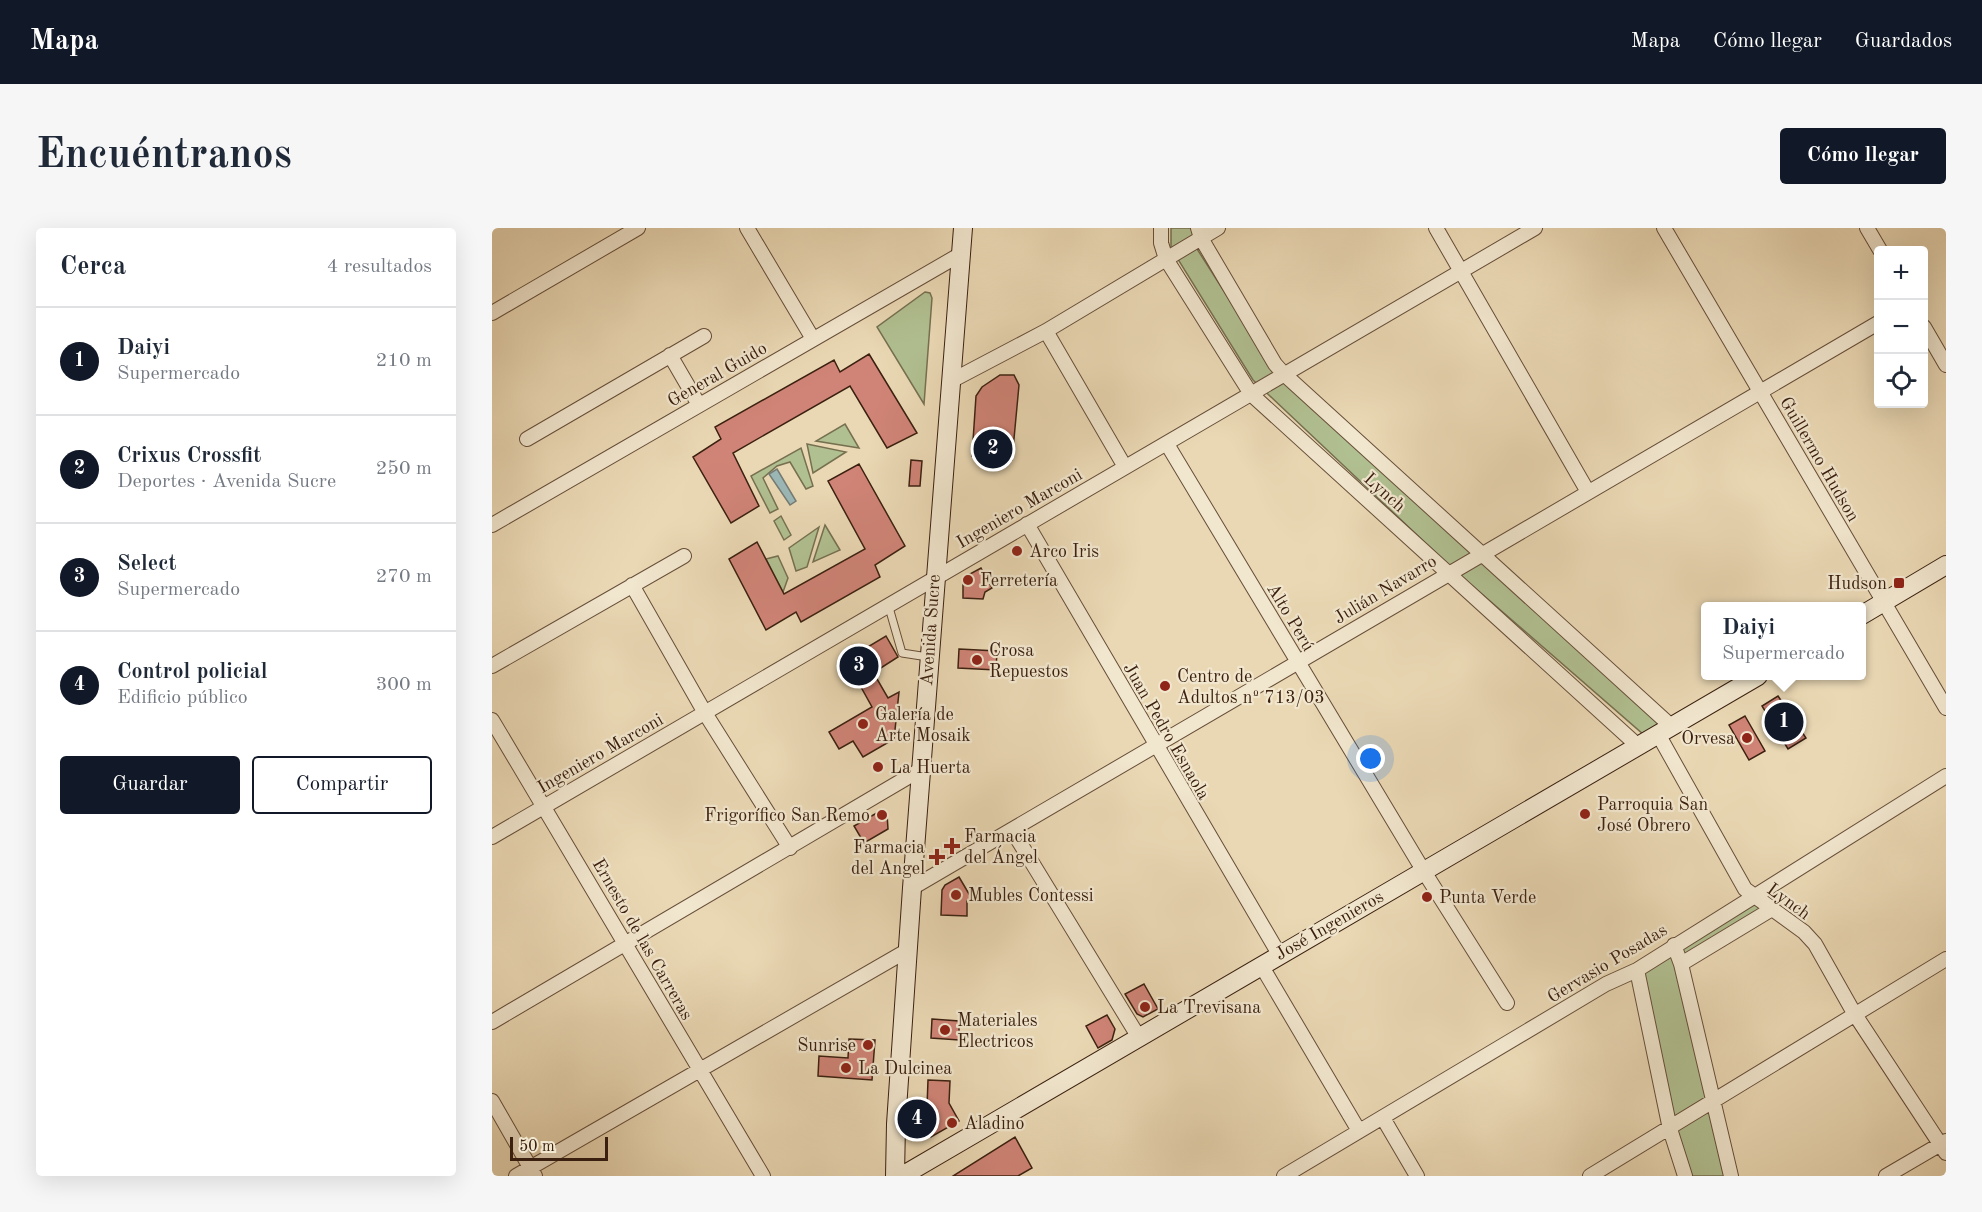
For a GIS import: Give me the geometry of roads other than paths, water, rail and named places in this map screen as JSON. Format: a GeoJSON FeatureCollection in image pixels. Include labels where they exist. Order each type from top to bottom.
{"type":"FeatureCollection","features":[{"type":"Feature","properties":{"kind":"street"},"geometry":{"type":"LineString","coordinates":[[492,313],[638,228]]}},
{"type":"Feature","properties":{"kind":"street"},"geometry":{"type":"LineString","coordinates":[[747,228],[813,339]]}},
{"type":"Feature","properties":{"kind":"street","name":"Avenida Sucre"},"geometry":{"type":"LineString","coordinates":[[895,1176],[895,1133],[928,657],[963,228]]}},
{"type":"Feature","properties":{"kind":"street","name":"Lynch"},"geometry":{"type":"LineString","coordinates":[[1161,228],[1161,243],[1166,259],[1251,394],[1637,745]]}},
{"type":"Feature","properties":{"kind":"street"},"geometry":{"type":"LineString","coordinates":[[951,381],[1046,331],[1166,259],[1200,233],[1218,228]]}},
{"type":"Feature","properties":{"kind":"street"},"geometry":{"type":"LineString","coordinates":[[1436,228],[1588,492]]}},
{"type":"Feature","properties":{"kind":"street","name":"Ingeniero Marconi"},"geometry":{"type":"LineString","coordinates":[[492,837],[1534,228]]}},
{"type":"Feature","properties":{"kind":"street","name":"Guillermo Hudson"},"geometry":{"type":"LineString","coordinates":[[1664,228],[1946,708]]}},
{"type":"Feature","properties":{"kind":"street"},"geometry":{"type":"LineString","coordinates":[[1867,228],[1878,246]]}},
{"type":"Feature","properties":{"kind":"street","name":"Lynch"},"geometry":{"type":"LineString","coordinates":[[1200,233],[1275,364],[1284,374],[1482,553],[1664,730],[1752,896],[1804,932],[1815,945],[1854,1013],[1944,1146]]}},
{"type":"Feature","properties":{"kind":"street","name":"General Guido"},"geometry":{"type":"LineString","coordinates":[[492,525],[960,254]]}},
{"type":"Feature","properties":{"kind":"street","name":"Julián Navarro"},"geometry":{"type":"LineString","coordinates":[[912,888],[1874,325]]}},
{"type":"Feature","properties":{"kind":"street"},"geometry":{"type":"LineString","coordinates":[[1046,331],[1125,467]]}},
{"type":"Feature","properties":{"kind":"street"},"geometry":{"type":"LineString","coordinates":[[1928,335],[1946,365]]}},
{"type":"Feature","properties":{"kind":"street"},"geometry":{"type":"LineString","coordinates":[[527,439],[704,336]]}},
{"type":"Feature","properties":{"kind":"street"},"geometry":{"type":"LineString","coordinates":[[670,355],[699,405]]}},
{"type":"Feature","properties":{"kind":"street","name":"Alto Perú"},"geometry":{"type":"LineString","coordinates":[[1167,444],[1423,870],[1507,1003]]}},
{"type":"Feature","properties":{"kind":"street","name":"Juan Pedro Esnaola"},"geometry":{"type":"LineString","coordinates":[[1027,524],[1279,954]]}},
{"type":"Feature","properties":{"kind":"street"},"geometry":{"type":"LineString","coordinates":[[492,666],[684,556]]}},
{"type":"Feature","properties":{"kind":"street"},"geometry":{"type":"LineString","coordinates":[[1866,613],[1946,565]]}},
{"type":"Feature","properties":{"kind":"street"},"geometry":{"type":"LineString","coordinates":[[632,585],[705,713],[790,848]]}},
{"type":"Feature","properties":{"kind":"street","name":"José Ingenieros"},"geometry":{"type":"LineString","coordinates":[[902,1176],[1749,680]]}},
{"type":"Feature","properties":{"kind":"street","name":"Ernesto de las Carreras"},"geometry":{"type":"LineString","coordinates":[[492,720],[764,1176]]}},
{"type":"Feature","properties":{"kind":"street"},"geometry":{"type":"LineString","coordinates":[[492,1022],[920,771]]}},
{"type":"Feature","properties":{"kind":"street","name":"Gervasio Posadas"},"geometry":{"type":"LineString","coordinates":[[1284,1176],[1606,984],[1636,970],[1946,776]]}},
{"type":"Feature","properties":{"kind":"street"},"geometry":{"type":"LineString","coordinates":[[1012,830],[1138,1036]]}},
{"type":"Feature","properties":{"kind":"street"},"geometry":{"type":"LineString","coordinates":[[1681,964],[1772,909]]}},
{"type":"Feature","properties":{"kind":"street"},"geometry":{"type":"LineString","coordinates":[[1674,945],[1681,964],[1711,1100],[1731,1176]]}},
{"type":"Feature","properties":{"kind":"street"},"geometry":{"type":"LineString","coordinates":[[516,1176],[533,1172],[699,1068],[908,950]]}},
{"type":"Feature","properties":{"kind":"street"},"geometry":{"type":"LineString","coordinates":[[1590,1176],[1670,1129],[1711,1100],[1946,959]]}},
{"type":"Feature","properties":{"kind":"street"},"geometry":{"type":"LineString","coordinates":[[1261,965],[1359,1131]]}},
{"type":"Feature","properties":{"kind":"street"},"geometry":{"type":"LineString","coordinates":[[1636,970],[1670,1129],[1685,1176]]}},
{"type":"Feature","properties":{"kind":"street"},"geometry":{"type":"LineString","coordinates":[[492,1101],[533,1172]]}},
{"type":"Feature","properties":{"kind":"street"},"geometry":{"type":"LineString","coordinates":[[1383,1118],[1418,1176]]}},
{"type":"Feature","properties":{"kind":"street"},"geometry":{"type":"LineString","coordinates":[[1886,1176],[1944,1146]]}},
{"type":"Feature","properties":{"kind":"lane"},"geometry":{"type":"LineString","coordinates":[[888,604],[902,653],[928,657]]}},
{"type":"Feature","properties":{"kind":"water"},"geometry":{"type":"Polygon","coordinates":[[[777,469],[796,501],[790,505],[769,474],[777,469]]]}},
{"type":"Feature","properties":{"kind":"place","name":"Crixus Crossfit"},"geometry":{"type":"Point","coordinates":[993,449]}},
{"type":"Feature","properties":{"kind":"place","name":"Arco Iris"},"geometry":{"type":"Point","coordinates":[1017,551]}},
{"type":"Feature","properties":{"kind":"place","name":"Ferretería"},"geometry":{"type":"Point","coordinates":[968,580]}},
{"type":"Feature","properties":{"kind":"place","name":"Hudson"},"geometry":{"type":"Point","coordinates":[1899,583]}},
{"type":"Feature","properties":{"kind":"place","name":"Crosa Repuestos"},"geometry":{"type":"Point","coordinates":[977,660]}},
{"type":"Feature","properties":{"kind":"place","name":"Select"},"geometry":{"type":"Point","coordinates":[859,666]}},
{"type":"Feature","properties":{"kind":"place","name":"Centro de Adultos nº 713/03"},"geometry":{"type":"Point","coordinates":[1165,686]}},
{"type":"Feature","properties":{"kind":"place","name":"Daiyi"},"geometry":{"type":"Point","coordinates":[1784,722]}},
{"type":"Feature","properties":{"kind":"place","name":"Galería de Arte Mosaik"},"geometry":{"type":"Point","coordinates":[863,724]}},
{"type":"Feature","properties":{"kind":"place","name":"Orvesa"},"geometry":{"type":"Point","coordinates":[1747,738]}},
{"type":"Feature","properties":{"kind":"place","name":"La Huerta"},"geometry":{"type":"Point","coordinates":[878,767]}},
{"type":"Feature","properties":{"kind":"place","name":"Parroquia San José Obrero"},"geometry":{"type":"Point","coordinates":[1585,814]}},
{"type":"Feature","properties":{"kind":"place","name":"Frigorífico San Remo"},"geometry":{"type":"Point","coordinates":[882,815]}},
{"type":"Feature","properties":{"kind":"place","name":"Farmacia del Ángel"},"geometry":{"type":"Point","coordinates":[952,846]}},
{"type":"Feature","properties":{"kind":"place","name":"Farmacia del Angel"},"geometry":{"type":"Point","coordinates":[937,857]}},
{"type":"Feature","properties":{"kind":"place","name":"Mubles Contessi"},"geometry":{"type":"Point","coordinates":[956,895]}},
{"type":"Feature","properties":{"kind":"place","name":"Punta Verde"},"geometry":{"type":"Point","coordinates":[1427,897]}},
{"type":"Feature","properties":{"kind":"place","name":"La Trevisana"},"geometry":{"type":"Point","coordinates":[1145,1007]}},
{"type":"Feature","properties":{"kind":"place","name":"Materiales Electricos"},"geometry":{"type":"Point","coordinates":[945,1030]}},
{"type":"Feature","properties":{"kind":"place","name":"Sunrise"},"geometry":{"type":"Point","coordinates":[868,1045]}},
{"type":"Feature","properties":{"kind":"place","name":"La Dulcinea"},"geometry":{"type":"Point","coordinates":[846,1068]}},
{"type":"Feature","properties":{"kind":"place","name":"Control policial"},"geometry":{"type":"Point","coordinates":[917,1119]}},
{"type":"Feature","properties":{"kind":"place","name":"Aladino"},"geometry":{"type":"Point","coordinates":[952,1123]}}]}
